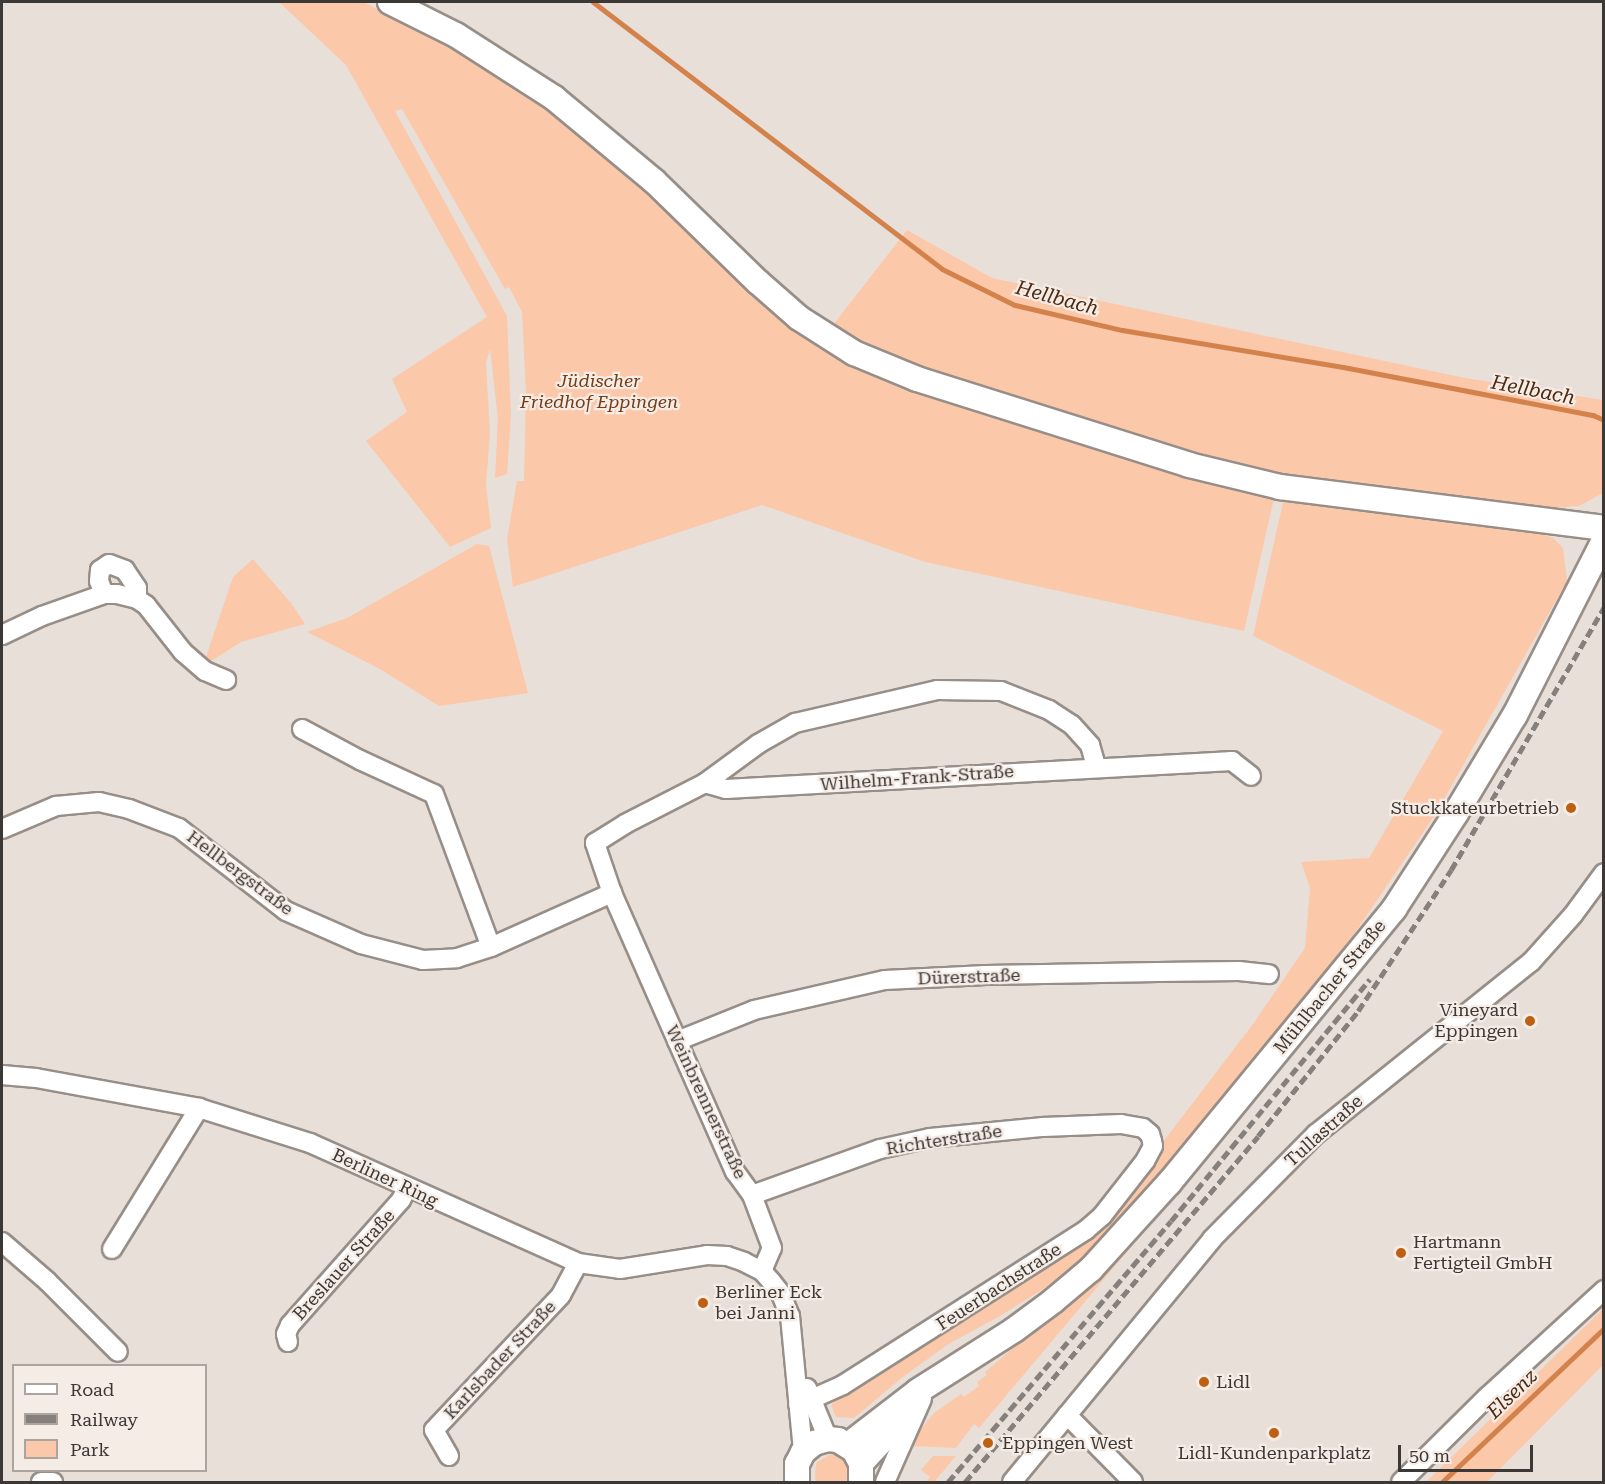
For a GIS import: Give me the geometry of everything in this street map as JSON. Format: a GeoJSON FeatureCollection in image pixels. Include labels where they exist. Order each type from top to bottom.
{"type":"FeatureCollection","features":[{"type":"Feature","properties":{"kind":"street"},"geometry":{"type":"LineString","coordinates":[[390,2],[456,35],[554,98],[645,174],[799,318],[854,353],[917,379],[1177,461],[1280,487],[1604,528]]}},
{"type":"Feature","properties":{"kind":"street","name":"Mühlbacher Straße"},"geometry":{"type":"LineString","coordinates":[[850,1457],[918,1391],[966,1362],[1053,1301],[1091,1269],[1124,1234],[1394,909],[1456,813],[1515,715],[1604,540]]}},
{"type":"Feature","properties":{"kind":"street"},"geometry":{"type":"LineString","coordinates":[[104,594],[99,581],[100,570],[109,564],[125,570],[137,588],[137,599]]}},
{"type":"Feature","properties":{"kind":"street"},"geometry":{"type":"LineString","coordinates":[[2,635],[42,616],[104,594],[117,594],[137,599],[146,605],[183,652],[205,671],[226,680]]}},
{"type":"Feature","properties":{"kind":"street"},"geometry":{"type":"LineString","coordinates":[[705,783],[758,744],[795,723],[937,690],[1001,691],[1049,710],[1072,725],[1090,744],[1095,766]]}},
{"type":"Feature","properties":{"kind":"street"},"geometry":{"type":"LineString","coordinates":[[302,729],[360,760],[434,794],[491,947]]}},
{"type":"Feature","properties":{"kind":"street","name":"Wilhelm-Frank-Straße"},"geometry":{"type":"LineString","coordinates":[[705,783],[726,789],[1095,766],[1232,760],[1251,776]]}},
{"type":"Feature","properties":{"kind":"street","name":"Weinbrennerstraße"},"geometry":{"type":"LineString","coordinates":[[705,783],[625,824],[595,843],[612,893],[735,1172],[752,1196],[772,1248],[762,1271]]}},
{"type":"Feature","properties":{"kind":"street","name":"Hellbergstraße"},"geometry":{"type":"LineString","coordinates":[[2,829],[56,806],[99,802],[129,809],[179,828],[286,911],[361,944],[423,960],[457,958],[491,947],[612,893]]}},
{"type":"Feature","properties":{"kind":"street","name":"Tullastraße"},"geometry":{"type":"LineString","coordinates":[[1012,1482],[1212,1239],[1316,1134],[1531,962],[1573,915],[1604,873]]}},
{"type":"Feature","properties":{"kind":"street","name":"Dürerstraße"},"geometry":{"type":"LineString","coordinates":[[677,1041],[754,1010],[885,980],[986,975],[1158,972],[1239,971],[1269,974]]}},
{"type":"Feature","properties":{"kind":"street","name":"Berliner Ring"},"geometry":{"type":"LineString","coordinates":[[2,1075],[36,1078],[200,1108],[310,1143],[406,1188],[578,1263],[620,1269],[707,1255],[727,1256],[762,1271]]}},
{"type":"Feature","properties":{"kind":"street"},"geometry":{"type":"LineString","coordinates":[[112,1248],[200,1108]]}},
{"type":"Feature","properties":{"kind":"street","name":"Richterstraße"},"geometry":{"type":"LineString","coordinates":[[752,1196],[880,1149],[930,1138],[1043,1127],[1121,1124],[1143,1128]]}},
{"type":"Feature","properties":{"kind":"street","name":"Feuerbachstraße"},"geometry":{"type":"LineString","coordinates":[[805,1402],[862,1374],[1086,1230],[1102,1216],[1150,1154],[1152,1141],[1150,1134],[1143,1128]]}},
{"type":"Feature","properties":{"kind":"street","name":"Breslauer Straße"},"geometry":{"type":"LineString","coordinates":[[288,1342],[286,1334],[290,1325],[401,1200],[406,1188]]}},
{"type":"Feature","properties":{"kind":"street"},"geometry":{"type":"LineString","coordinates":[[2,1242],[47,1281],[118,1352]]}},
{"type":"Feature","properties":{"kind":"street","name":"Karlsbader Straße"},"geometry":{"type":"LineString","coordinates":[[449,1456],[434,1430],[561,1295],[578,1263]]}},
{"type":"Feature","properties":{"kind":"street"},"geometry":{"type":"LineString","coordinates":[[762,1271],[781,1294],[789,1316],[795,1359],[805,1402],[796,1472]]}},
{"type":"Feature","properties":{"kind":"street"},"geometry":{"type":"LineString","coordinates":[[1401,1482],[1487,1397],[1604,1290]]}},
{"type":"Feature","properties":{"kind":"street","name":"Mühlbacher Straße"},"geometry":{"type":"LineString","coordinates":[[850,1457],[966,1362]]}},
{"type":"Feature","properties":{"kind":"street","name":"Mühlbacher Straße"},"geometry":{"type":"LineString","coordinates":[[885,1482],[922,1399]]}},
{"type":"Feature","properties":{"kind":"street"},"geometry":{"type":"LineString","coordinates":[[805,1402],[850,1457]]}},
{"type":"Feature","properties":{"kind":"street"},"geometry":{"type":"LineString","coordinates":[[1067,1415],[1133,1482]]}},
{"type":"Feature","properties":{"kind":"street"},"geometry":{"type":"LineString","coordinates":[[796,1472],[814,1443],[850,1457]]}},
{"type":"Feature","properties":{"kind":"street"},"geometry":{"type":"LineString","coordinates":[[41,1482],[53,1482]]}},
{"type":"Feature","properties":{"kind":"green space","name":"Jüdischer Friedhof Eppingen"},"geometry":{"type":"Polygon","coordinates":[[[279,2],[363,2],[445,43],[512,83],[567,123],[667,209],[764,303],[821,350],[836,334],[829,330],[907,230],[992,278],[1465,378],[1603,400],[1603,493],[1579,506],[1539,509],[1158,463],[1274,498],[1244,631],[925,562],[762,505],[513,587],[507,539],[517,481],[524,481],[526,395],[522,312],[509,287],[505,289],[402,109],[395,111],[507,316],[511,416],[507,474],[495,478],[498,419],[490,349],[486,363],[490,433],[486,485],[491,528],[450,547],[366,441],[407,412],[392,379],[487,317],[346,65],[279,2]]]}},
{"type":"Feature","properties":{"kind":"green space"},"geometry":{"type":"Polygon","coordinates":[[[1284,498],[1439,516],[1534,531],[1553,538],[1563,548],[1567,581],[1435,815],[1354,934],[1242,1079],[1114,1233],[1076,1268],[1000,1316],[947,1345],[904,1376],[854,1418],[836,1417],[831,1405],[843,1394],[1102,1222],[1253,1024],[1305,948],[1310,888],[1301,862],[1369,858],[1443,731],[1253,636],[1284,498]]]}},
{"type":"Feature","properties":{"kind":"green space"},"geometry":{"type":"Polygon","coordinates":[[[477,544],[489,546],[528,693],[439,706],[380,669],[307,632],[347,618],[477,544]]]}},
{"type":"Feature","properties":{"kind":"green space"},"geometry":{"type":"Polygon","coordinates":[[[253,559],[291,603],[305,624],[241,642],[208,663],[205,660],[233,577],[253,559]]]}},
{"type":"Feature","properties":{"kind":"green space"},"geometry":{"type":"Polygon","coordinates":[[[1160,1208],[1162,1210],[979,1428],[974,1424],[956,1448],[912,1446],[919,1431],[934,1413],[961,1394],[964,1397],[979,1386],[977,1382],[987,1375],[985,1372],[1041,1324],[1160,1208]]]}},
{"type":"Feature","properties":{"kind":"green space"},"geometry":{"type":"Polygon","coordinates":[[[1603,1309],[1603,1365],[1487,1482],[1426,1482],[1603,1309]]]}},
{"type":"Feature","properties":{"kind":"green space"},"geometry":{"type":"Polygon","coordinates":[[[831,1454],[837,1455],[846,1463],[849,1474],[845,1482],[817,1482],[815,1479],[816,1463],[831,1454]]]}},
{"type":"Feature","properties":{"kind":"green space"},"geometry":{"type":"Polygon","coordinates":[[[933,1456],[956,1456],[934,1482],[926,1482],[930,1477],[921,1470],[933,1456]]]}},
{"type":"Feature","properties":{"kind":"waterway","name":"Hellbach"},"geometry":{"type":"LineString","coordinates":[[593,2],[942,269],[1015,305],[1122,330],[1343,367],[1593,415],[1604,420]]}},
{"type":"Feature","properties":{"kind":"waterway","name":"Elsenz"},"geometry":{"type":"LineString","coordinates":[[1442,1482],[1604,1328]]}},
{"type":"Feature","properties":{"kind":"railway"},"geometry":{"type":"LineString","coordinates":[[965,1482],[1258,1136],[1358,1011],[1451,870],[1604,607]]}},
{"type":"Feature","properties":{"kind":"railway"},"geometry":{"type":"LineString","coordinates":[[948,1482],[1171,1221],[1370,979]]}},
{"type":"Feature","properties":{"kind":"place","name":"Stuckkateurbetrieb"},"geometry":{"type":"Point","coordinates":[1571,808]}},
{"type":"Feature","properties":{"kind":"place","name":"Vineyard Eppingen"},"geometry":{"type":"Point","coordinates":[1530,1021]}},
{"type":"Feature","properties":{"kind":"place","name":"Hartmann Fertigteil GmbH"},"geometry":{"type":"Point","coordinates":[1401,1253]}},
{"type":"Feature","properties":{"kind":"place","name":"Berliner Eck bei Janni"},"geometry":{"type":"Point","coordinates":[703,1303]}},
{"type":"Feature","properties":{"kind":"place","name":"Lidl"},"geometry":{"type":"Point","coordinates":[1204,1382]}},
{"type":"Feature","properties":{"kind":"place","name":"Lidl-Kundenparkplatz"},"geometry":{"type":"Point","coordinates":[1274,1433]}},
{"type":"Feature","properties":{"kind":"place","name":"Eppingen West"},"geometry":{"type":"Point","coordinates":[988,1443]}}]}
